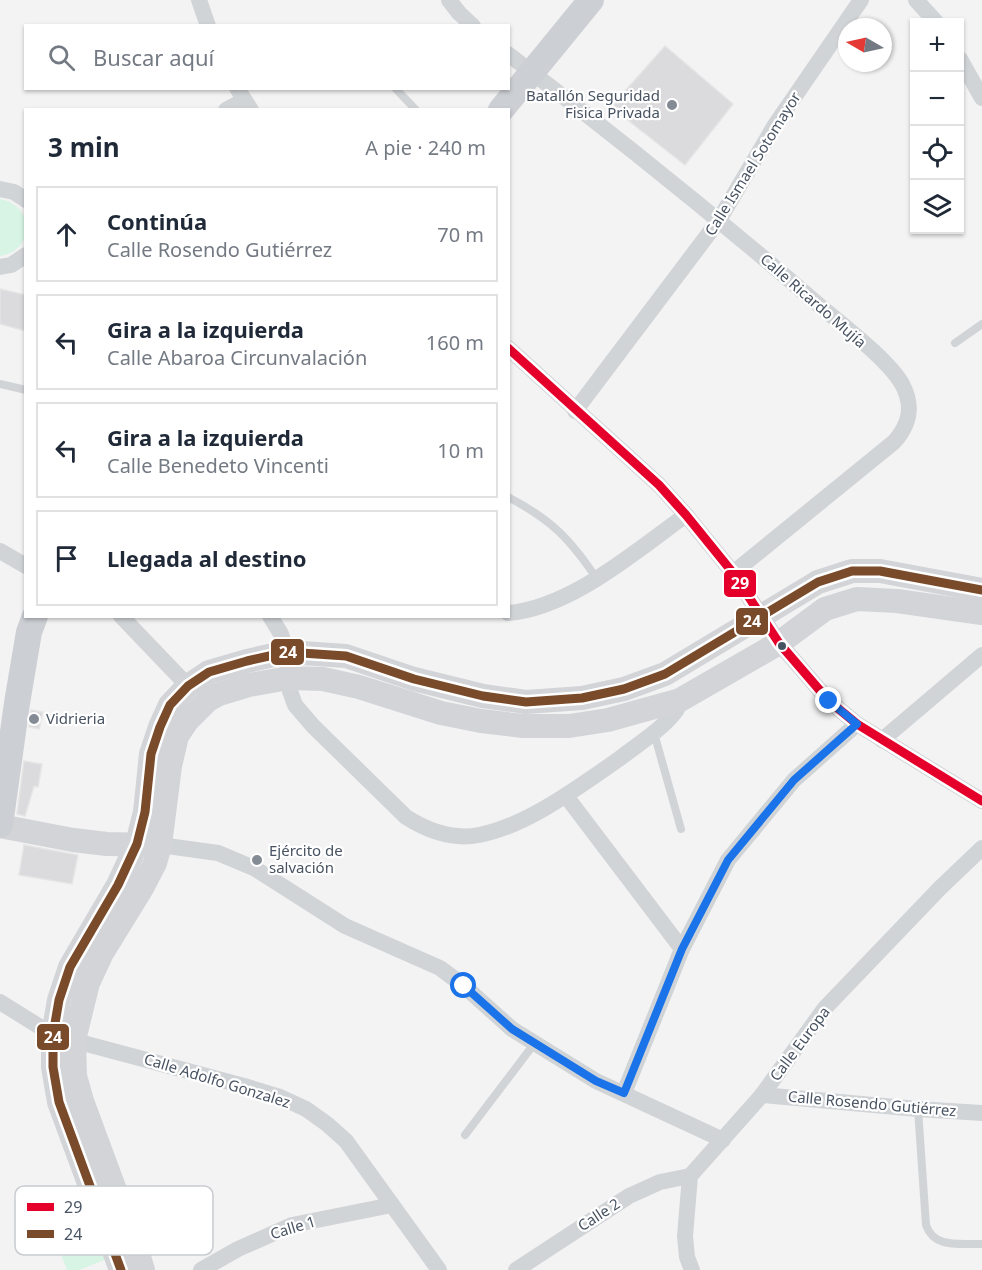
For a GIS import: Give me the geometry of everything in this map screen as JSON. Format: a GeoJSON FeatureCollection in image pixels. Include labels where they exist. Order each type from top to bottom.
{"type":"FeatureCollection","features":[{"type":"Feature","properties":{"kind":"main road"},"geometry":{"type":"LineString","coordinates":[[503,108],[591,0]]}},
{"type":"Feature","properties":{"kind":"main road"},"geometry":{"type":"LineString","coordinates":[[0,826],[17,704],[29,632],[34,618]]}},
{"type":"Feature","properties":{"kind":"street"},"geometry":{"type":"LineString","coordinates":[[199,0],[207,24]]}},
{"type":"Feature","properties":{"kind":"street"},"geometry":{"type":"LineString","coordinates":[[449,0],[471,24]]}},
{"type":"Feature","properties":{"kind":"street","name":"Calle Ismael Sotomayor"},"geometry":{"type":"LineString","coordinates":[[575,411],[719,220],[775,125],[861,0]]}},
{"type":"Feature","properties":{"kind":"street"},"geometry":{"type":"LineString","coordinates":[[916,0],[932,18]]}},
{"type":"Feature","properties":{"kind":"street","name":"Calle Ricardo Mujía"},"geometry":{"type":"LineString","coordinates":[[510,55],[719,220],[895,374],[903,386],[908,400],[908,422],[894,442],[733,573]]}},
{"type":"Feature","properties":{"kind":"street"},"geometry":{"type":"LineString","coordinates":[[964,66],[982,98]]}},
{"type":"Feature","properties":{"kind":"street"},"geometry":{"type":"LineString","coordinates":[[229,108],[244,99]]}},
{"type":"Feature","properties":{"kind":"street"},"geometry":{"type":"LineString","coordinates":[[0,189],[14,192],[24,199]]}},
{"type":"Feature","properties":{"kind":"street"},"geometry":{"type":"LineString","coordinates":[[0,267],[11,265],[24,256]]}},
{"type":"Feature","properties":{"kind":"street"},"geometry":{"type":"LineString","coordinates":[[510,350],[659,485],[733,573],[779,643],[829,701],[857,724],[982,801]]}},
{"type":"Feature","properties":{"kind":"street"},"geometry":{"type":"LineString","coordinates":[[510,613],[547,603],[597,580],[686,515]]}},
{"type":"Feature","properties":{"kind":"street"},"geometry":{"type":"LineString","coordinates":[[0,550],[24,565]]}},
{"type":"Feature","properties":{"kind":"street"},"geometry":{"type":"LineString","coordinates":[[148,845],[145,812],[152,754],[160,727],[170,705],[188,686],[209,672],[248,660],[287,652],[346,656],[414,679],[483,696],[526,702],[570,699],[624,689],[665,674],[818,582],[852,571],[880,571],[982,590]]}},
{"type":"Feature","properties":{"kind":"street"},"geometry":{"type":"LineString","coordinates":[[113,1186],[82,1101],[64,1037],[59,1000],[70,967],[118,885],[148,845],[177,736],[187,721],[208,700],[219,694],[249,685],[289,678],[323,680],[359,687],[441,713],[481,721],[523,726],[569,726],[608,720],[680,700],[779,643],[825,609],[857,599],[897,601],[982,613]]}},
{"type":"Feature","properties":{"kind":"street"},"geometry":{"type":"LineString","coordinates":[[123,618],[188,686]]}},
{"type":"Feature","properties":{"kind":"street"},"geometry":{"type":"LineString","coordinates":[[271,618],[282,634],[287,652],[290,691],[295,705],[313,726],[406,817],[430,830],[457,836],[487,833],[528,816],[566,796],[654,733],[677,711],[680,700]]}},
{"type":"Feature","properties":{"kind":"street"},"geometry":{"type":"LineString","coordinates":[[882,740],[982,655]]}},
{"type":"Feature","properties":{"kind":"street"},"geometry":{"type":"LineString","coordinates":[[624,1093],[682,949],[728,860],[794,780],[857,724]]}},
{"type":"Feature","properties":{"kind":"street"},"geometry":{"type":"LineString","coordinates":[[566,796],[682,949]]}},
{"type":"Feature","properties":{"kind":"street"},"geometry":{"type":"LineString","coordinates":[[0,826],[107,844],[188,848],[218,853],[254,868],[345,926],[440,968],[512,1029],[596,1081],[723,1140]]}},
{"type":"Feature","properties":{"kind":"street","name":"Calle Europa"},"geometry":{"type":"LineString","coordinates":[[690,1176],[762,1095],[825,1008],[940,888],[981,852]]}},
{"type":"Feature","properties":{"kind":"street","name":"Calle Adolfo Gonzalez"},"geometry":{"type":"LineString","coordinates":[[0,1002],[64,1037],[244,1086],[280,1097],[306,1109],[346,1141],[439,1270]]}},
{"type":"Feature","properties":{"kind":"street"},"geometry":{"type":"LineString","coordinates":[[64,1037],[53,1067],[59,1102],[90,1186]]}},
{"type":"Feature","properties":{"kind":"street","name":"Calle Rosendo Gutiérrez"},"geometry":{"type":"LineString","coordinates":[[762,1095],[982,1113]]}},
{"type":"Feature","properties":{"kind":"street"},"geometry":{"type":"LineString","coordinates":[[690,1176],[685,1236],[687,1257],[692,1270]]}},
{"type":"Feature","properties":{"kind":"street","name":"Calle 2"},"geometry":{"type":"LineString","coordinates":[[516,1270],[628,1196],[660,1182],[690,1176]]}},
{"type":"Feature","properties":{"kind":"street","name":"Calle 1"},"geometry":{"type":"LineString","coordinates":[[201,1270],[238,1249],[291,1225],[392,1205]]}},
{"type":"Feature","properties":{"kind":"street"},"geometry":{"type":"LineString","coordinates":[[115,1255],[121,1270]]}},
{"type":"Feature","properties":{"kind":"street"},"geometry":{"type":"LineString","coordinates":[[138,1255],[143,1270]]}},
{"type":"Feature","properties":{"kind":"lane"},"geometry":{"type":"LineString","coordinates":[[396,90],[414,108]]}},
{"type":"Feature","properties":{"kind":"lane"},"geometry":{"type":"LineString","coordinates":[[955,344],[982,324]]}},
{"type":"Feature","properties":{"kind":"lane"},"geometry":{"type":"LineString","coordinates":[[0,384],[24,390]]}},
{"type":"Feature","properties":{"kind":"lane"},"geometry":{"type":"LineString","coordinates":[[510,498],[534,511],[559,530],[575,547],[597,580]]}},
{"type":"Feature","properties":{"kind":"lane"},"geometry":{"type":"LineString","coordinates":[[654,733],[681,829]]}},
{"type":"Feature","properties":{"kind":"lane"},"geometry":{"type":"LineString","coordinates":[[465,1135],[534,1044]]}},
{"type":"Feature","properties":{"kind":"lane"},"geometry":{"type":"LineString","coordinates":[[918,1109],[928,1233],[939,1242],[982,1244]]}},
{"type":"Feature","properties":{"kind":"green space"},"geometry":{"type":"Polygon","coordinates":[[[0,199],[11,203],[24,216],[24,239],[20,246],[0,256],[0,199]]]}},
{"type":"Feature","properties":{"kind":"green space"},"geometry":{"type":"Polygon","coordinates":[[[61,1255],[106,1255],[107,1259],[79,1270],[67,1270],[61,1255]]]}},
{"type":"Feature","properties":{"kind":"building","name":"Batallón Seguridad Fisica Privada"},"geometry":{"type":"Polygon","coordinates":[[[665,46],[733,104],[685,165],[611,107],[665,46]]]}},
{"type":"Feature","properties":{"kind":"building"},"geometry":{"type":"Polygon","coordinates":[[[0,289],[24,295],[24,330],[0,324],[0,289]]]}},
{"type":"Feature","properties":{"kind":"building","name":"Vidrieria"},"geometry":{"type":"Polygon","coordinates":[[[31,710],[43,712],[39,729],[29,727],[31,710]]]}},
{"type":"Feature","properties":{"kind":"building"},"geometry":{"type":"Polygon","coordinates":[[[24,761],[42,764],[38,787],[34,786],[25,816],[17,814],[24,761]]]}},
{"type":"Feature","properties":{"kind":"building"},"geometry":{"type":"Polygon","coordinates":[[[24,845],[78,855],[72,884],[19,875],[24,845]]]}},
{"type":"Feature","properties":{"kind":"transit line","name":"29"},"geometry":{"type":"LineString","coordinates":[[510,350],[659,485],[733,573],[779,643],[829,701],[857,724],[982,801]]}},
{"type":"Feature","properties":{"kind":"transit line","name":"24"},"geometry":{"type":"LineString","coordinates":[[90,1186],[59,1102],[53,1067],[53,1035],[59,1000],[70,967],[118,885],[137,844],[145,812],[151,754],[170,705],[188,686],[209,672],[287,652],[346,656],[414,679],[483,696],[526,702],[582,698],[624,689],[665,674],[818,582],[852,571],[880,571],[982,590]]}},
{"type":"Feature","properties":{"kind":"transit line","name":"24"},"geometry":{"type":"LineString","coordinates":[[115,1255],[121,1270]]}},
{"type":"Feature","properties":{"kind":"place","name":"Batallón Seguridad Fisica Privada"},"geometry":{"type":"Point","coordinates":[672,105]}},
{"type":"Feature","properties":{"kind":"place","name":"Vidrieria"},"geometry":{"type":"Point","coordinates":[34,719]}},
{"type":"Feature","properties":{"kind":"place","name":"Ejército de salvación"},"geometry":{"type":"Point","coordinates":[257,860]}},
{"type":"Feature","properties":{"kind":"route"},"geometry":{"type":"LineString","coordinates":[[464,986],[512,1029],[534,1044],[596,1081],[624,1093],[682,949],[728,860],[794,780],[857,724],[829,701]]}}]}
